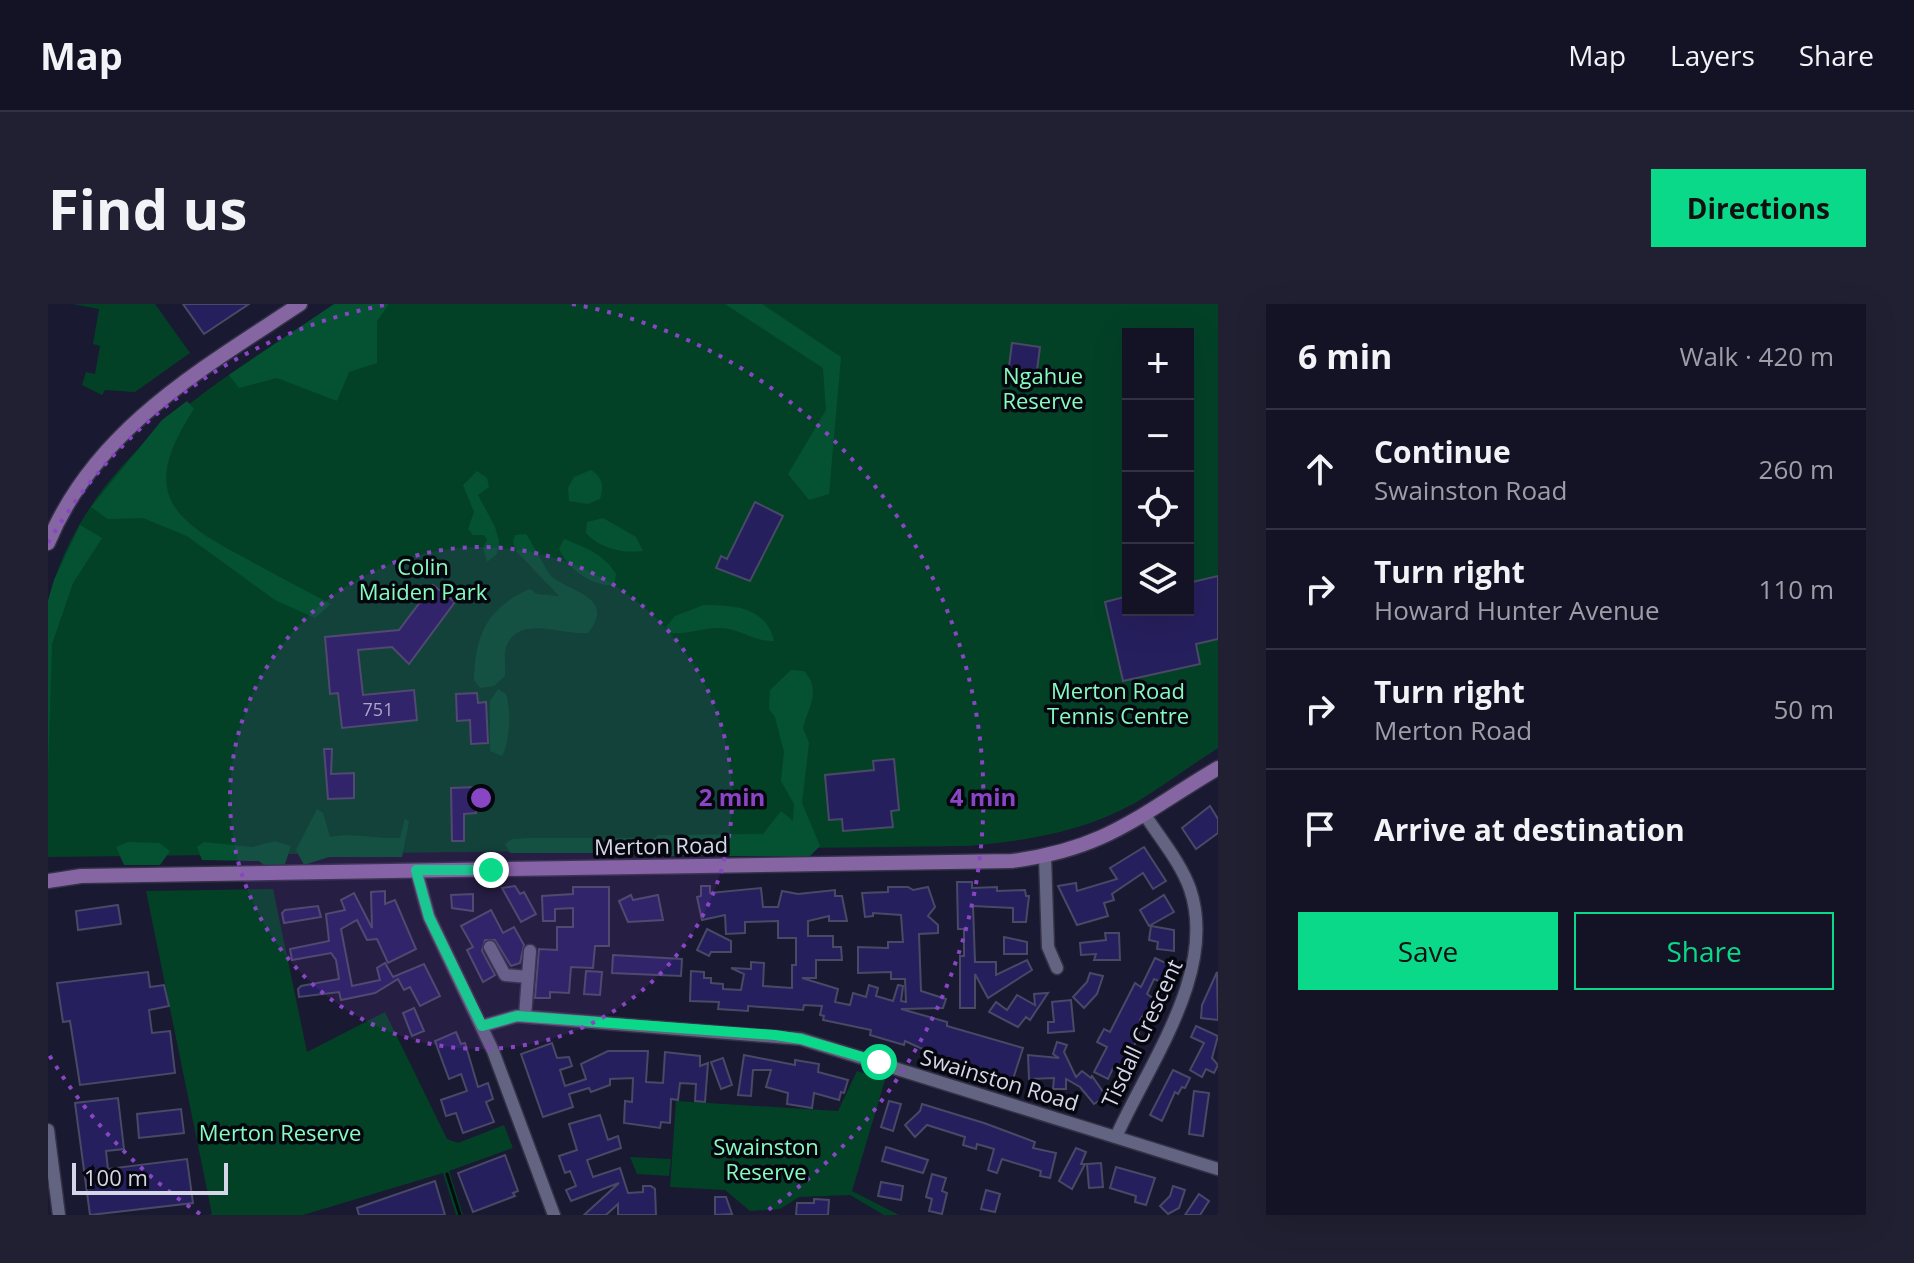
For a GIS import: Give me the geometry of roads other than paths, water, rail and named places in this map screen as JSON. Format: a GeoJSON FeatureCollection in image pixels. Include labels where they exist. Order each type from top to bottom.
{"type":"FeatureCollection","features":[{"type":"Feature","properties":{"kind":"main road"},"geometry":{"type":"LineString","coordinates":[[48,543],[91,469],[125,430],[169,392],[300,304]]}},
{"type":"Feature","properties":{"kind":"main road","name":"Merton Road"},"geometry":{"type":"LineString","coordinates":[[48,881],[81,876],[948,862],[1045,857],[1096,842],[1218,768]]}},
{"type":"Feature","properties":{"kind":"main road","name":"Merton Road"},"geometry":{"type":"LineString","coordinates":[[48,871],[81,876]]}},
{"type":"Feature","properties":{"kind":"street","name":"Tisdall Crescent"},"geometry":{"type":"LineString","coordinates":[[1116,1137],[1191,982],[1198,952],[1198,920],[1191,890],[1145,815]]}},
{"type":"Feature","properties":{"kind":"street"},"geometry":{"type":"LineString","coordinates":[[1045,857],[1048,947],[1057,968]]}},
{"type":"Feature","properties":{"kind":"street"},"geometry":{"type":"LineString","coordinates":[[416,870],[432,925],[482,1026],[554,1215]]}},
{"type":"Feature","properties":{"kind":"street"},"geometry":{"type":"LineString","coordinates":[[490,947],[505,975],[528,977]]}},
{"type":"Feature","properties":{"kind":"street"},"geometry":{"type":"LineString","coordinates":[[525,1016],[530,951]]}},
{"type":"Feature","properties":{"kind":"street","name":"Swainston Road"},"geometry":{"type":"LineString","coordinates":[[482,1026],[508,1017],[525,1016],[801,1039],[1218,1169]]}},
{"type":"Feature","properties":{"kind":"street"},"geometry":{"type":"LineString","coordinates":[[48,1130],[59,1215]]}},
{"type":"Feature","properties":{"kind":"waterway"},"geometry":{"type":"LineString","coordinates":[[447,1174],[460,1215]]}},
{"type":"Feature","properties":{"kind":"park label","name":"Ngahue Reserve"},"geometry":{"type":"Point","coordinates":[1043,388]}},
{"type":"Feature","properties":{"kind":"park label","name":"Colin Maiden Park"},"geometry":{"type":"Point","coordinates":[423,578]}},
{"type":"Feature","properties":{"kind":"park label","name":"Merton Road Tennis Centre"},"geometry":{"type":"Point","coordinates":[1118,702]}},
{"type":"Feature","properties":{"kind":"park label","name":"Merton Reserve"},"geometry":{"type":"Point","coordinates":[280,1132]}},
{"type":"Feature","properties":{"kind":"park label","name":"Swainston Reserve"},"geometry":{"type":"Point","coordinates":[766,1158]}}]}
